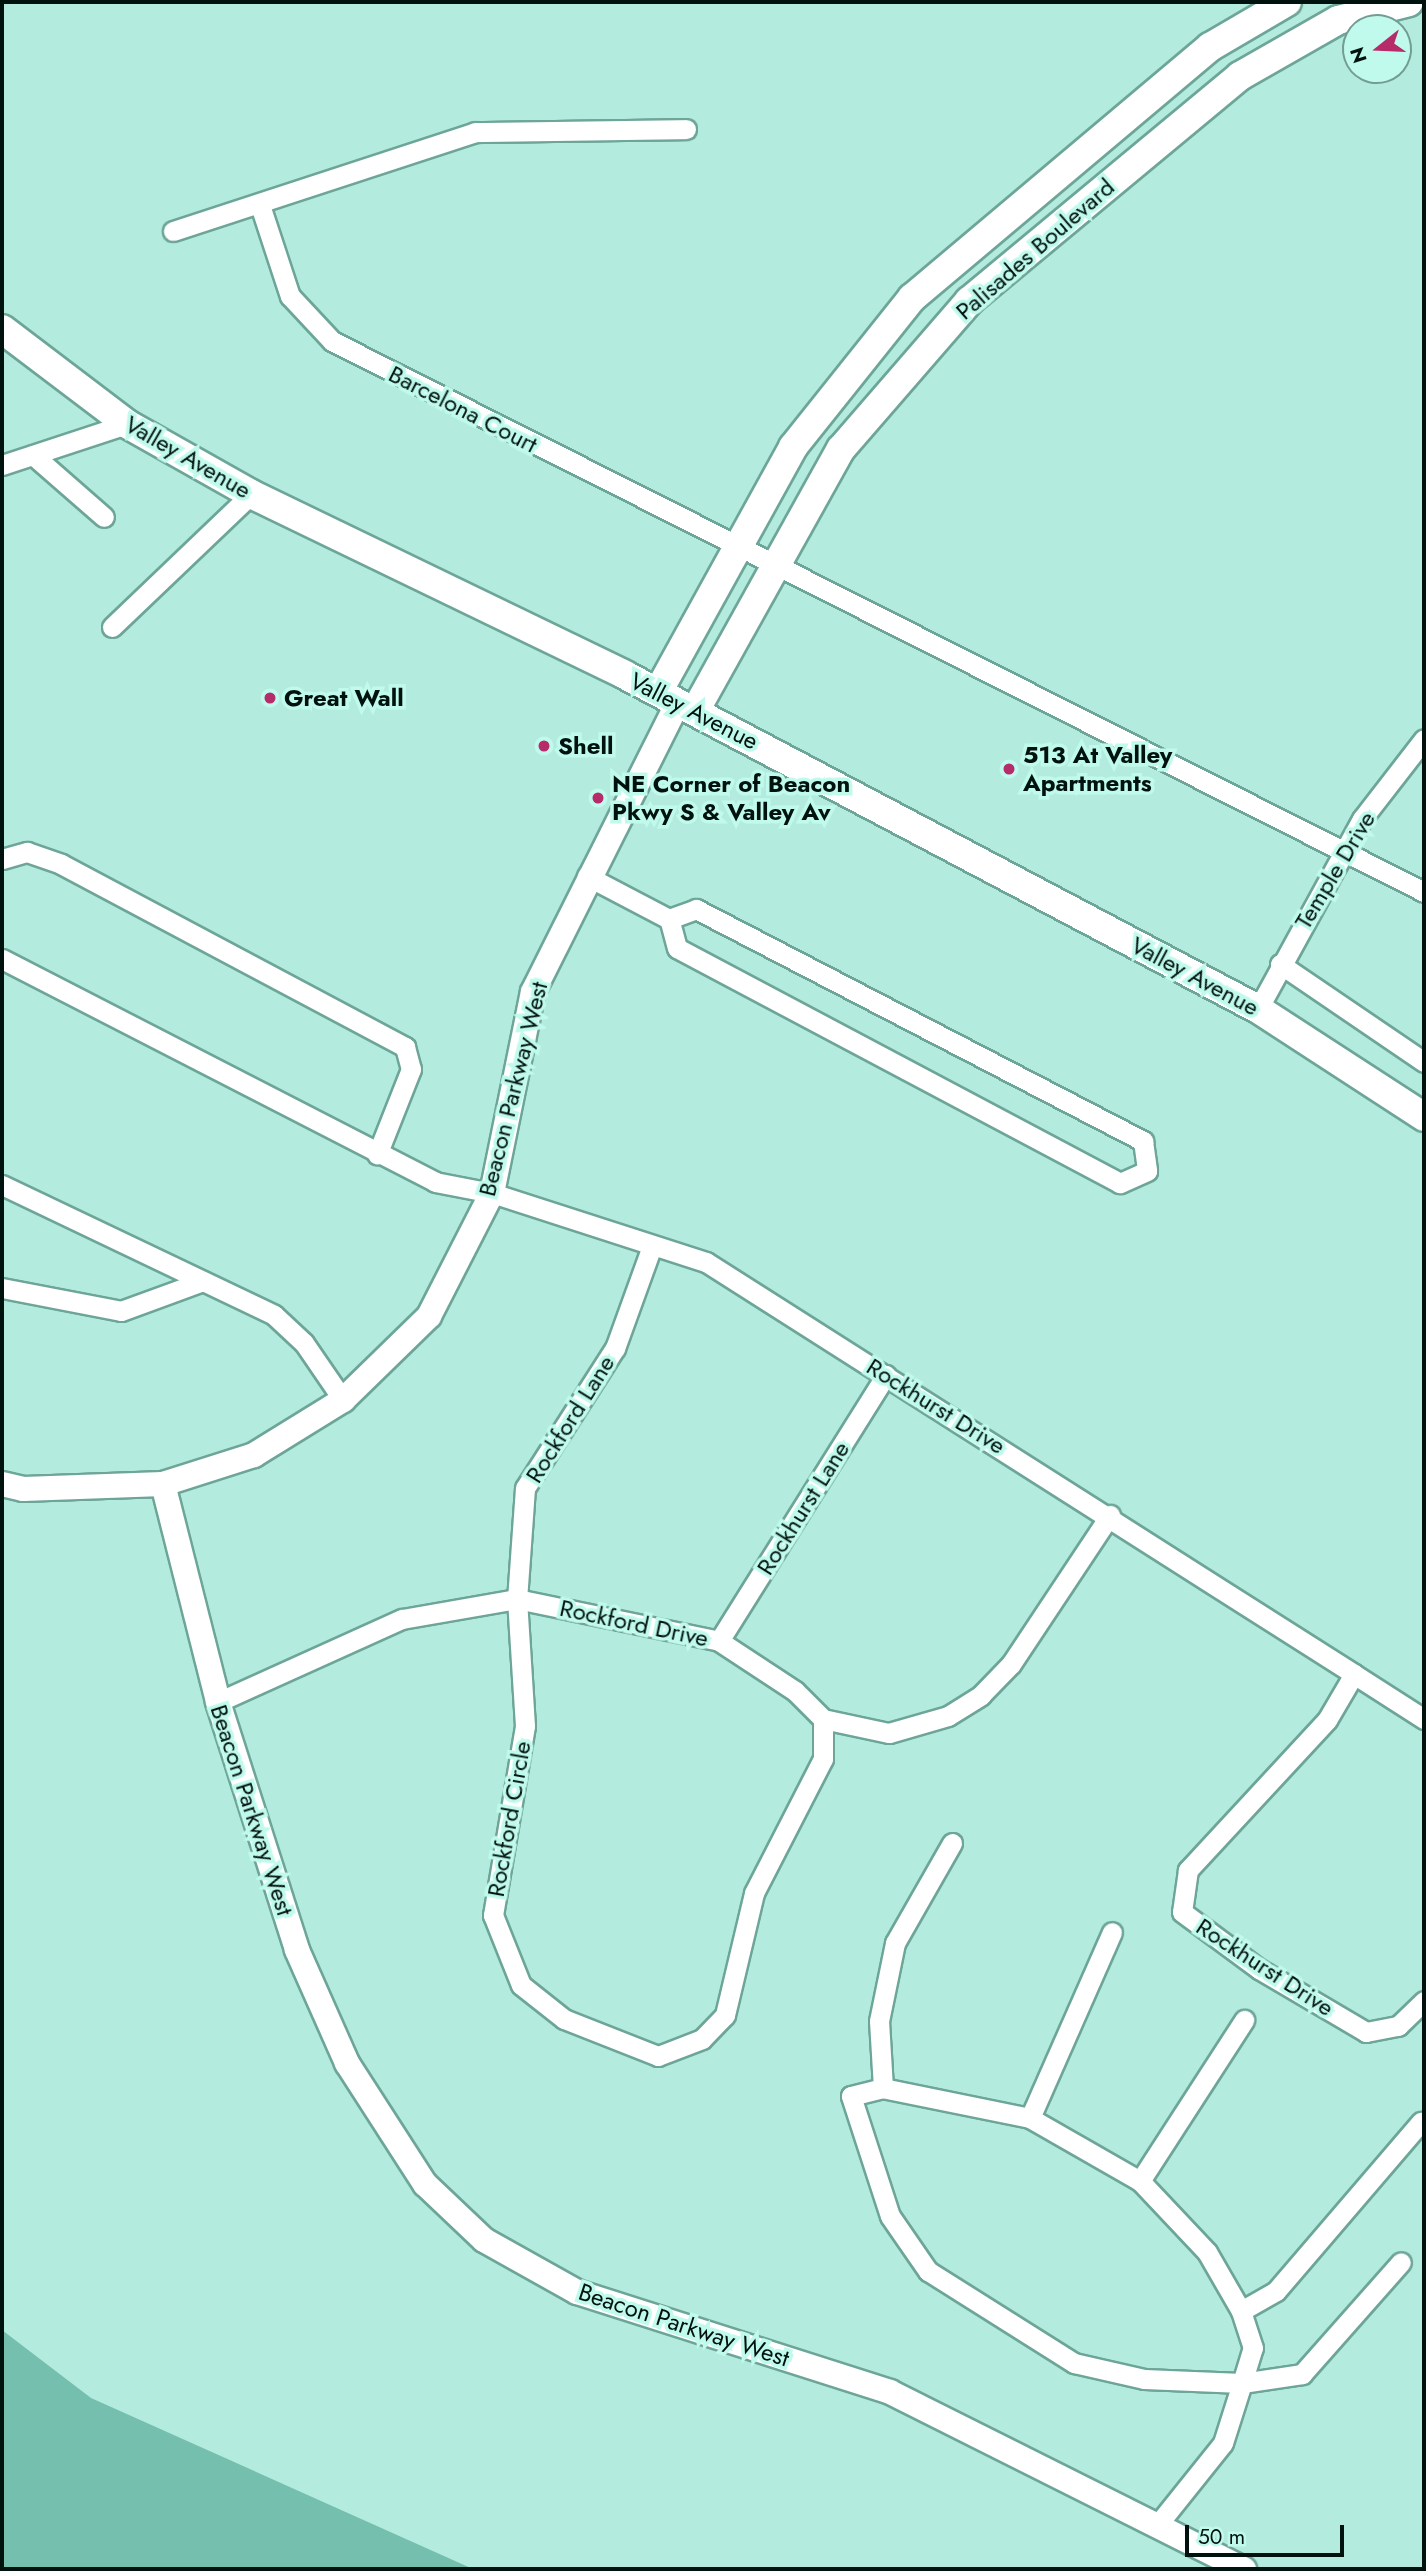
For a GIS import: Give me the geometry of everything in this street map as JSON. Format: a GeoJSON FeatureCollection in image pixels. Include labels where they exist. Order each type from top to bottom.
{"type":"FeatureCollection","features":[{"type":"Feature","properties":{"kind":"main road","name":"Palisades Boulevard"},"geometry":{"type":"LineString","coordinates":[[677,702],[738,542],[793,447],[912,298],[1210,47],[1287,2]]}},
{"type":"Feature","properties":{"kind":"main road","name":"Palisades Boulevard"},"geometry":{"type":"LineString","coordinates":[[677,702],[776,561],[841,449],[969,301],[1240,76],[1338,20],[1409,2]]}},
{"type":"Feature","properties":{"kind":"main road","name":"Valley Avenue"},"geometry":{"type":"LineString","coordinates":[[2,328],[127,424],[251,495],[677,702],[1258,1009],[1424,1116]]}},
{"type":"Feature","properties":{"kind":"street"},"geometry":{"type":"LineString","coordinates":[[173,231],[260,205],[475,132],[686,129]]}},
{"type":"Feature","properties":{"kind":"street","name":"Barcelona Court"},"geometry":{"type":"LineString","coordinates":[[260,205],[289,296],[332,341],[662,512],[738,542],[1347,850],[1424,892]]}},
{"type":"Feature","properties":{"kind":"street"},"geometry":{"type":"LineString","coordinates":[[2,465],[127,424]]}},
{"type":"Feature","properties":{"kind":"street"},"geometry":{"type":"LineString","coordinates":[[33,455],[104,517]]}},
{"type":"Feature","properties":{"kind":"street"},"geometry":{"type":"LineString","coordinates":[[112,627],[251,495]]}},
{"type":"Feature","properties":{"kind":"street","name":"Beacon Parkway West"},"geometry":{"type":"LineString","coordinates":[[677,702],[587,876],[533,992],[492,1193],[429,1316],[343,1400],[254,1455],[163,1484],[218,1702],[297,1950],[347,2063],[425,2184],[484,2240],[577,2292],[890,2392],[1159,2524],[1244,2569]]}},
{"type":"Feature","properties":{"kind":"street","name":"Temple Drive"},"geometry":{"type":"LineString","coordinates":[[1258,1009],[1280,964],[1362,820],[1424,739]]}},
{"type":"Feature","properties":{"kind":"street"},"geometry":{"type":"LineString","coordinates":[[2,859],[27,852],[61,864],[405,1047],[411,1069],[377,1154]]}},
{"type":"Feature","properties":{"kind":"street"},"geometry":{"type":"LineString","coordinates":[[587,876],[669,919],[677,948],[876,1055],[1120,1183],[1147,1171],[1143,1141],[696,909],[669,919]]}},
{"type":"Feature","properties":{"kind":"street","name":"Rockhurst Drive"},"geometry":{"type":"LineString","coordinates":[[2,959],[435,1182],[492,1193],[706,1262],[1110,1516],[1424,1719]]}},
{"type":"Feature","properties":{"kind":"street"},"geometry":{"type":"LineString","coordinates":[[1280,964],[1424,1062]]}},
{"type":"Feature","properties":{"kind":"street"},"geometry":{"type":"LineString","coordinates":[[2,1185],[274,1315],[304,1343],[343,1400]]}},
{"type":"Feature","properties":{"kind":"street","name":"Rockford Lane"},"geometry":{"type":"LineString","coordinates":[[517,1599],[525,1488],[615,1349],[652,1246]]}},
{"type":"Feature","properties":{"kind":"street"},"geometry":{"type":"LineString","coordinates":[[2,1289],[121,1311],[203,1281]]}},
{"type":"Feature","properties":{"kind":"street","name":"Rockhurst Lane"},"geometry":{"type":"LineString","coordinates":[[719,1641],[886,1375]]}},
{"type":"Feature","properties":{"kind":"street"},"geometry":{"type":"LineString","coordinates":[[2,1484],[23,1489],[163,1484]]}},
{"type":"Feature","properties":{"kind":"street"},"geometry":{"type":"LineString","coordinates":[[823,1720],[888,1733],[948,1716],[981,1695],[1011,1664],[1110,1516]]}},
{"type":"Feature","properties":{"kind":"street","name":"Rockford Drive"},"geometry":{"type":"LineString","coordinates":[[218,1702],[402,1619],[517,1599],[719,1641],[795,1691],[823,1720]]}},
{"type":"Feature","properties":{"kind":"street","name":"Rockford Circle"},"geometry":{"type":"LineString","coordinates":[[517,1599],[525,1726],[493,1915],[521,1985],[564,2018],[610,2041],[658,2056],[702,2039],[725,2015],[754,1893],[822,1759],[823,1720]]}},
{"type":"Feature","properties":{"kind":"street","name":"Rockhurst Drive"},"geometry":{"type":"LineString","coordinates":[[1354,1674],[1327,1720],[1188,1870],[1182,1912],[1259,1969],[1366,2032],[1398,2026],[1424,2001]]}},
{"type":"Feature","properties":{"kind":"street"},"geometry":{"type":"LineString","coordinates":[[883,2088],[879,2021],[895,1943],[952,1843]]}},
{"type":"Feature","properties":{"kind":"street"},"geometry":{"type":"LineString","coordinates":[[1030,2118],[1112,1932]]}},
{"type":"Feature","properties":{"kind":"street"},"geometry":{"type":"LineString","coordinates":[[1140,2181],[1244,2020]]}},
{"type":"Feature","properties":{"kind":"street"},"geometry":{"type":"LineString","coordinates":[[1159,2524],[1223,2443],[1242,2383],[1253,2348],[1241,2311],[1207,2252],[1140,2181],[1030,2118],[883,2088],[850,2096],[890,2216],[928,2271],[1074,2363],[1144,2379],[1242,2383],[1302,2374],[1402,2262]]}},
{"type":"Feature","properties":{"kind":"street"},"geometry":{"type":"LineString","coordinates":[[1241,2311],[1276,2291],[1421,2122]]}},
{"type":"Feature","properties":{"kind":"green space"},"geometry":{"type":"Polygon","coordinates":[[[2,2330],[91,2398],[473,2569],[2,2569],[2,2330]]]}},
{"type":"Feature","properties":{"kind":"place","name":"Great Wall"},"geometry":{"type":"Point","coordinates":[270,698]}},
{"type":"Feature","properties":{"kind":"place","name":"Shell"},"geometry":{"type":"Point","coordinates":[544,746]}},
{"type":"Feature","properties":{"kind":"place","name":"513 At Valley Apartments"},"geometry":{"type":"Point","coordinates":[1009,769]}},
{"type":"Feature","properties":{"kind":"place","name":"NE Corner of Beacon Pkwy S & Valley Av"},"geometry":{"type":"Point","coordinates":[598,798]}}]}
